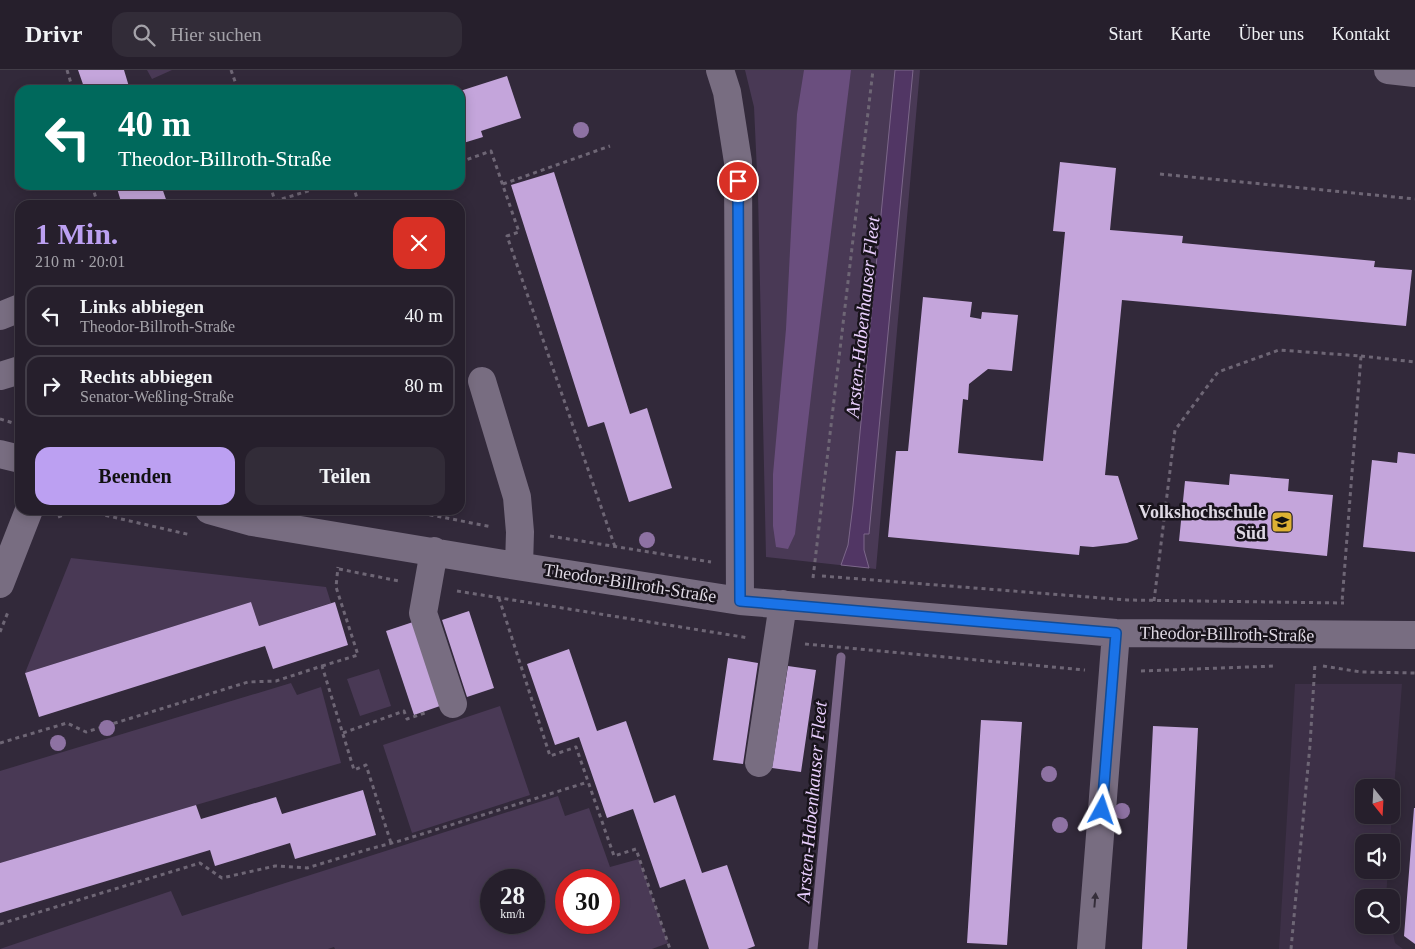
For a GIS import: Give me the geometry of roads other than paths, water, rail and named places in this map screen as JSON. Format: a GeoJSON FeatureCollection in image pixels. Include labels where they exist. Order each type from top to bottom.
{"type":"FeatureCollection","features":[{"type":"Feature","properties":{"kind":"street"},"geometry":{"type":"LineString","coordinates":[[720,70],[727,92],[738,162],[740,601]]}},
{"type":"Feature","properties":{"kind":"street"},"geometry":{"type":"LineString","coordinates":[[1388,70],[1415,73]]}},
{"type":"Feature","properties":{"kind":"street"},"geometry":{"type":"LineString","coordinates":[[0,316],[15,310]]}},
{"type":"Feature","properties":{"kind":"street"},"geometry":{"type":"LineString","coordinates":[[0,376],[15,372]]}},
{"type":"Feature","properties":{"kind":"street"},"geometry":{"type":"LineString","coordinates":[[482,381],[517,497],[520,532],[511,565]]}},
{"type":"Feature","properties":{"kind":"street"},"geometry":{"type":"LineString","coordinates":[[0,454],[15,458]]}},
{"type":"Feature","properties":{"kind":"street"},"geometry":{"type":"LineString","coordinates":[[0,584],[28,515]]}},
{"type":"Feature","properties":{"kind":"street","name":"Theodor-Billroth-Straße"},"geometry":{"type":"LineString","coordinates":[[227,515],[252,522],[740,601],[1116,633],[1415,635]]}},
{"type":"Feature","properties":{"kind":"street"},"geometry":{"type":"LineString","coordinates":[[434,551],[423,614],[453,704]]}},
{"type":"Feature","properties":{"kind":"street"},"geometry":{"type":"LineString","coordinates":[[759,762],[783,604]]}},
{"type":"Feature","properties":{"kind":"street"},"geometry":{"type":"LineString","coordinates":[[1091,949],[1116,633]]}},
{"type":"Feature","properties":{"kind":"waterway","name":"Arsten-Habenhauser Fleet"},"geometry":{"type":"LineString","coordinates":[[813,949],[841,657]]}},
{"type":"Feature","properties":{"kind":"place","name":"Volkshochschule Süd"},"geometry":{"type":"Point","coordinates":[1282,522]}}]}
